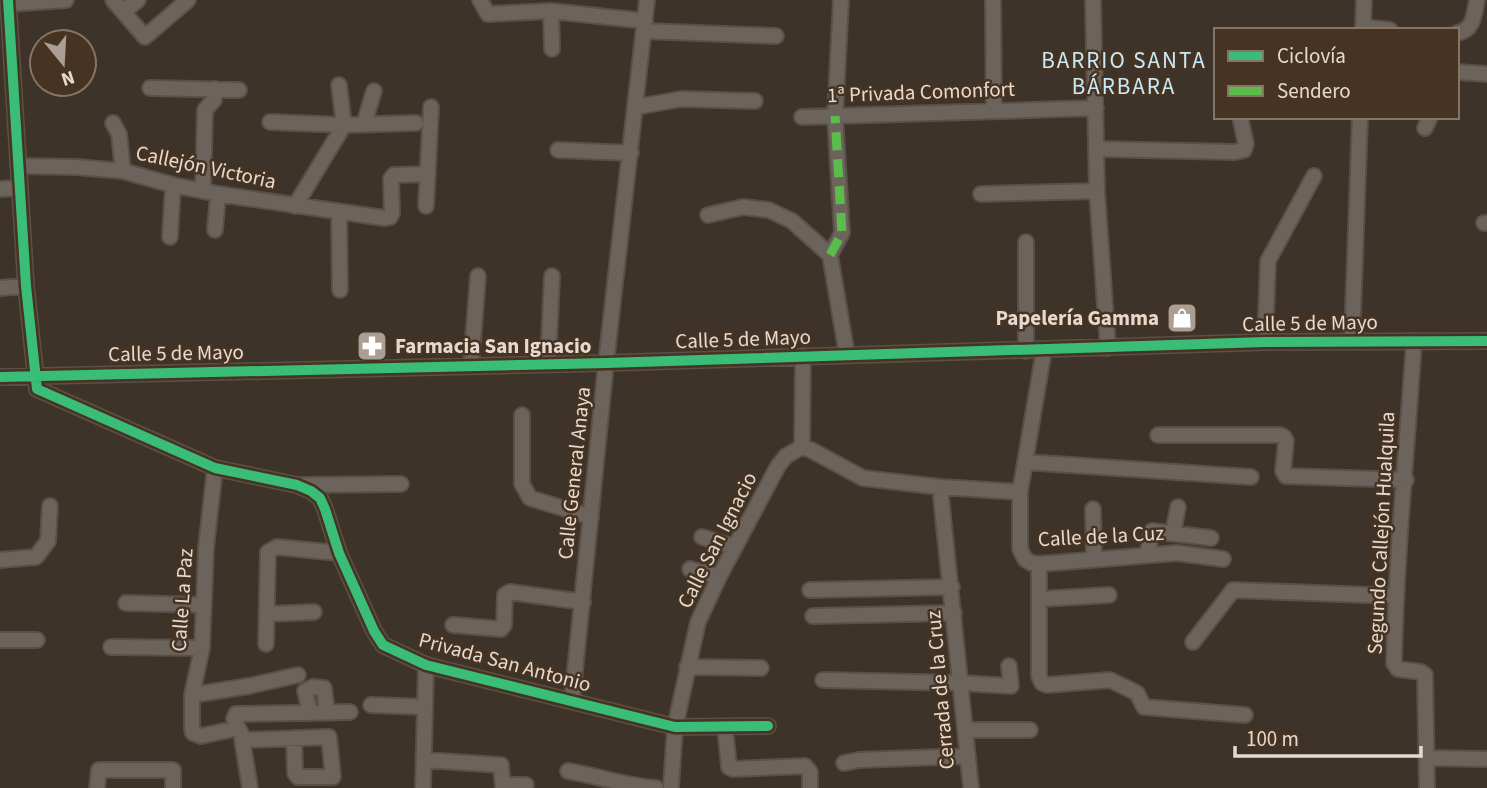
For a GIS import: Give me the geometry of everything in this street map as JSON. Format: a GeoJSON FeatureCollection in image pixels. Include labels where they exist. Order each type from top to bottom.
{"type":"FeatureCollection","features":[{"type":"Feature","properties":{"kind":"street"},"geometry":{"type":"LineString","coordinates":[[35,376],[5,35],[8,2],[66,0]]}},
{"type":"Feature","properties":{"kind":"street"},"geometry":{"type":"LineString","coordinates":[[113,0],[145,37],[188,0]]}},
{"type":"Feature","properties":{"kind":"street"},"geometry":{"type":"LineString","coordinates":[[123,12],[138,0]]}},
{"type":"Feature","properties":{"kind":"street"},"geometry":{"type":"LineString","coordinates":[[480,0],[488,14],[551,11],[645,26],[776,36]]}},
{"type":"Feature","properties":{"kind":"street","name":"Calle General Anaya"},"geometry":{"type":"LineString","coordinates":[[572,700],[647,0]]}},
{"type":"Feature","properties":{"kind":"street"},"geometry":{"type":"LineString","coordinates":[[841,0],[835,116],[842,233],[830,254],[847,355]]}},
{"type":"Feature","properties":{"kind":"street"},"geometry":{"type":"LineString","coordinates":[[993,0],[994,111]]}},
{"type":"Feature","properties":{"kind":"street"},"geometry":{"type":"LineString","coordinates":[[1093,0],[1097,191],[1108,348]]}},
{"type":"Feature","properties":{"kind":"street"},"geometry":{"type":"LineString","coordinates":[[1363,28],[1364,0]]}},
{"type":"Feature","properties":{"kind":"street"},"geometry":{"type":"LineString","coordinates":[[1459,32],[1471,27],[1477,0]]}},
{"type":"Feature","properties":{"kind":"street"},"geometry":{"type":"LineString","coordinates":[[551,11],[552,49]]}},
{"type":"Feature","properties":{"kind":"street"},"geometry":{"type":"LineString","coordinates":[[1459,72],[1487,74]]}},
{"type":"Feature","properties":{"kind":"street"},"geometry":{"type":"LineString","coordinates":[[295,206],[344,125],[338,85]]}},
{"type":"Feature","properties":{"kind":"street"},"geometry":{"type":"LineString","coordinates":[[150,88],[239,90]]}},
{"type":"Feature","properties":{"kind":"street"},"geometry":{"type":"LineString","coordinates":[[215,89],[214,100],[205,110],[215,230]]}},
{"type":"Feature","properties":{"kind":"street"},"geometry":{"type":"LineString","coordinates":[[364,124],[374,91]]}},
{"type":"Feature","properties":{"kind":"street"},"geometry":{"type":"LineString","coordinates":[[636,107],[681,99],[755,101]]}},
{"type":"Feature","properties":{"kind":"street"},"geometry":{"type":"LineString","coordinates":[[426,206],[431,107]]}},
{"type":"Feature","properties":{"kind":"street","name":"1ª Privada Comonfort"},"geometry":{"type":"LineString","coordinates":[[802,117],[1096,108]]}},
{"type":"Feature","properties":{"kind":"street"},"geometry":{"type":"LineString","coordinates":[[1097,149],[1235,152],[1244,150],[1246,144],[1240,119]]}},
{"type":"Feature","properties":{"kind":"street"},"geometry":{"type":"LineString","coordinates":[[1352,340],[1360,119]]}},
{"type":"Feature","properties":{"kind":"street"},"geometry":{"type":"LineString","coordinates":[[270,122],[344,125],[416,123]]}},
{"type":"Feature","properties":{"kind":"street"},"geometry":{"type":"LineString","coordinates":[[113,123],[120,134],[122,171]]}},
{"type":"Feature","properties":{"kind":"street"},"geometry":{"type":"LineString","coordinates":[[558,150],[631,153]]}},
{"type":"Feature","properties":{"kind":"street","name":"Callejón Victoria"},"geometry":{"type":"LineString","coordinates":[[18,166],[122,171],[210,192],[384,218],[390,217],[392,213],[391,179],[394,175],[428,174]]}},
{"type":"Feature","properties":{"kind":"street"},"geometry":{"type":"LineString","coordinates":[[1265,342],[1268,261],[1314,176]]}},
{"type":"Feature","properties":{"kind":"street"},"geometry":{"type":"LineString","coordinates":[[170,237],[173,185]]}},
{"type":"Feature","properties":{"kind":"street"},"geometry":{"type":"LineString","coordinates":[[0,189],[20,188]]}},
{"type":"Feature","properties":{"kind":"street"},"geometry":{"type":"LineString","coordinates":[[981,194],[1097,191]]}},
{"type":"Feature","properties":{"kind":"street"},"geometry":{"type":"LineString","coordinates":[[708,215],[743,207],[769,210],[792,221],[830,254]]}},
{"type":"Feature","properties":{"kind":"street"},"geometry":{"type":"LineString","coordinates":[[340,212],[340,290]]}},
{"type":"Feature","properties":{"kind":"street"},"geometry":{"type":"LineString","coordinates":[[1026,242],[1026,351]]}},
{"type":"Feature","properties":{"kind":"street"},"geometry":{"type":"LineString","coordinates":[[471,366],[478,276]]}},
{"type":"Feature","properties":{"kind":"street"},"geometry":{"type":"LineString","coordinates":[[548,364],[552,276]]}},
{"type":"Feature","properties":{"kind":"street"},"geometry":{"type":"LineString","coordinates":[[0,288],[26,286]]}},
{"type":"Feature","properties":{"kind":"street","name":"Segundo Callejón Hualquila"},"geometry":{"type":"LineString","coordinates":[[1414,341],[1406,480],[1395,596],[1394,663],[1398,669],[1425,675],[1427,788]]}},
{"type":"Feature","properties":{"kind":"street","name":"Calle 5 de Mayo"},"geometry":{"type":"LineString","coordinates":[[0,376],[607,363],[1265,342],[1487,341]]}},
{"type":"Feature","properties":{"kind":"street","name":"Calle de la Cuz"},"geometry":{"type":"LineString","coordinates":[[1044,350],[1020,492],[1020,549],[1031,563],[1177,553],[1223,559]]}},
{"type":"Feature","properties":{"kind":"street"},"geometry":{"type":"LineString","coordinates":[[803,356],[802,447],[863,478],[940,487],[1020,492]]}},
{"type":"Feature","properties":{"kind":"street","name":"Privada San Antonio"},"geometry":{"type":"LineString","coordinates":[[35,376],[37,389],[215,468],[297,485],[311,491],[320,498],[326,509],[356,596],[383,645],[426,665],[675,727],[768,726]]}},
{"type":"Feature","properties":{"kind":"street"},"geometry":{"type":"LineString","coordinates":[[522,415],[522,484],[530,498],[591,517]]}},
{"type":"Feature","properties":{"kind":"street"},"geometry":{"type":"LineString","coordinates":[[1158,435],[1280,435],[1286,441],[1283,471],[1286,476],[1406,480]]}},
{"type":"Feature","properties":{"kind":"street","name":"Calle San Ignacio"},"geometry":{"type":"LineString","coordinates":[[671,788],[675,727],[698,622],[778,466],[786,456],[802,447]]}},
{"type":"Feature","properties":{"kind":"street"},"geometry":{"type":"LineString","coordinates":[[1025,462],[1251,477]]}},
{"type":"Feature","properties":{"kind":"street","name":"Calle La Paz"},"geometry":{"type":"LineString","coordinates":[[215,468],[206,548],[202,648],[192,695],[191,728],[201,736],[240,734]]}},
{"type":"Feature","properties":{"kind":"street"},"geometry":{"type":"LineString","coordinates":[[297,485],[401,484]]}},
{"type":"Feature","properties":{"kind":"street","name":"Cerrada de la Cruz"},"geometry":{"type":"LineString","coordinates":[[940,487],[971,788]]}},
{"type":"Feature","properties":{"kind":"street"},"geometry":{"type":"LineString","coordinates":[[0,560],[36,557],[48,541],[50,506]]}},
{"type":"Feature","properties":{"kind":"street"},"geometry":{"type":"LineString","coordinates":[[1173,533],[1178,507]]}},
{"type":"Feature","properties":{"kind":"street"},"geometry":{"type":"LineString","coordinates":[[1093,509],[1094,559]]}},
{"type":"Feature","properties":{"kind":"street"},"geometry":{"type":"LineString","coordinates":[[1147,555],[1152,531],[1211,538]]}},
{"type":"Feature","properties":{"kind":"street"},"geometry":{"type":"LineString","coordinates":[[702,537],[735,547]]}},
{"type":"Feature","properties":{"kind":"street"},"geometry":{"type":"LineString","coordinates":[[266,644],[268,552],[272,548],[339,553]]}},
{"type":"Feature","properties":{"kind":"street"},"geometry":{"type":"LineString","coordinates":[[1039,564],[1042,682],[1058,684],[1110,680],[1137,693],[1144,707],[1245,715]]}},
{"type":"Feature","properties":{"kind":"street"},"geometry":{"type":"LineString","coordinates":[[690,569],[719,577]]}},
{"type":"Feature","properties":{"kind":"street","name":"Cerrada de la Cruz"},"geometry":{"type":"LineString","coordinates":[[810,590],[951,587]]}},
{"type":"Feature","properties":{"kind":"street"},"geometry":{"type":"LineString","coordinates":[[1193,642],[1233,590],[1395,596]]}},
{"type":"Feature","properties":{"kind":"street"},"geometry":{"type":"LineString","coordinates":[[453,625],[501,629],[504,625],[505,595],[510,592],[583,602]]}},
{"type":"Feature","properties":{"kind":"street"},"geometry":{"type":"LineString","coordinates":[[1041,599],[1110,595]]}},
{"type":"Feature","properties":{"kind":"street"},"geometry":{"type":"LineString","coordinates":[[126,603],[204,605]]}},
{"type":"Feature","properties":{"kind":"street"},"geometry":{"type":"LineString","coordinates":[[267,614],[314,612]]}},
{"type":"Feature","properties":{"kind":"street"},"geometry":{"type":"LineString","coordinates":[[813,616],[954,612]]}},
{"type":"Feature","properties":{"kind":"street"},"geometry":{"type":"LineString","coordinates":[[0,640],[37,640]]}},
{"type":"Feature","properties":{"kind":"street"},"geometry":{"type":"LineString","coordinates":[[111,647],[202,648]]}},
{"type":"Feature","properties":{"kind":"street"},"geometry":{"type":"LineString","coordinates":[[423,788],[426,665]]}},
{"type":"Feature","properties":{"kind":"street"},"geometry":{"type":"LineString","coordinates":[[823,680],[960,682],[1011,686],[1009,666]]}},
{"type":"Feature","properties":{"kind":"street"},"geometry":{"type":"LineString","coordinates":[[687,667],[761,668]]}},
{"type":"Feature","properties":{"kind":"street"},"geometry":{"type":"LineString","coordinates":[[192,695],[299,675]]}},
{"type":"Feature","properties":{"kind":"street"},"geometry":{"type":"LineString","coordinates":[[310,713],[305,691],[313,687],[324,688],[327,713]]}},
{"type":"Feature","properties":{"kind":"street"},"geometry":{"type":"LineString","coordinates":[[371,705],[425,707]]}},
{"type":"Feature","properties":{"kind":"street"},"geometry":{"type":"LineString","coordinates":[[250,788],[240,734],[234,719],[236,714],[350,712]]}},
{"type":"Feature","properties":{"kind":"street"},"geometry":{"type":"LineString","coordinates":[[725,726],[729,767],[805,766],[810,772],[810,788]]}},
{"type":"Feature","properties":{"kind":"street"},"geometry":{"type":"LineString","coordinates":[[965,730],[1030,730]]}},
{"type":"Feature","properties":{"kind":"street"},"geometry":{"type":"LineString","coordinates":[[240,734],[295,738],[329,737],[334,774],[331,778],[298,777],[295,773],[295,738]]}},
{"type":"Feature","properties":{"kind":"street"},"geometry":{"type":"LineString","coordinates":[[844,764],[859,760],[968,756]]}},
{"type":"Feature","properties":{"kind":"street"},"geometry":{"type":"LineString","coordinates":[[1428,758],[1487,759]]}},
{"type":"Feature","properties":{"kind":"street"},"geometry":{"type":"LineString","coordinates":[[424,760],[501,765],[503,786],[526,785]]}},
{"type":"Feature","properties":{"kind":"street"},"geometry":{"type":"LineString","coordinates":[[97,788],[99,770],[173,770],[173,788]]}},
{"type":"Feature","properties":{"kind":"street"},"geometry":{"type":"LineString","coordinates":[[568,771],[601,776],[634,786],[656,788]]}},
{"type":"Feature","properties":{"kind":"marked path"},"geometry":{"type":"LineString","coordinates":[[830,255],[842,233],[835,116]]}},
{"type":"Feature","properties":{"kind":"cycle path"},"geometry":{"type":"LineString","coordinates":[[8,0],[26,286],[37,389],[215,468],[297,485],[311,491],[320,498],[339,553],[383,645],[426,665],[675,727],[768,726]]}},
{"type":"Feature","properties":{"kind":"cycle path"},"geometry":{"type":"LineString","coordinates":[[0,377],[606,363],[1265,342],[1487,341]]}},
{"type":"Feature","properties":{"kind":"place","name":"Papelería Gamma"},"geometry":{"type":"Point","coordinates":[1182,318]}},
{"type":"Feature","properties":{"kind":"place","name":"Farmacia San Ignacio"},"geometry":{"type":"Point","coordinates":[372,346]}},
{"type":"Feature","properties":{"kind":"district","name":"BARRIO SANTA BÁRBARA"},"geometry":{"type":"Point","coordinates":[1124,73]}}]}
